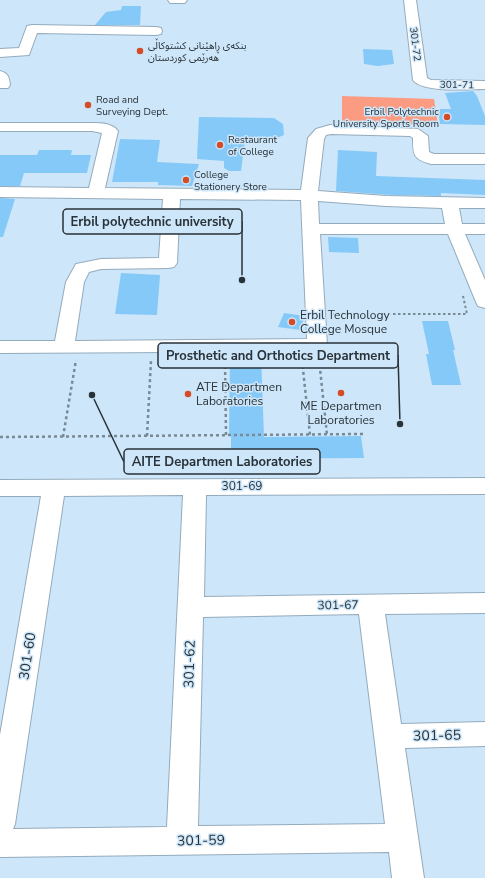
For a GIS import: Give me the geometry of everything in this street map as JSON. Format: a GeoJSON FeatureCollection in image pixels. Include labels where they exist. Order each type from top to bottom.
{"type":"FeatureCollection","features":[{"type":"Feature","properties":{"kind":"street"},"geometry":{"type":"LineString","coordinates":[[175,0],[181,0]]}},
{"type":"Feature","properties":{"kind":"street","name":"301-72"},"geometry":{"type":"LineString","coordinates":[[410,0],[420,80],[428,84]]}},
{"type":"Feature","properties":{"kind":"street"},"geometry":{"type":"LineString","coordinates":[[0,53],[24,52],[33,24],[156,31]]}},
{"type":"Feature","properties":{"kind":"street","name":"301-71"},"geometry":{"type":"LineString","coordinates":[[428,84],[485,85]]}},
{"type":"Feature","properties":{"kind":"street"},"geometry":{"type":"LineString","coordinates":[[0,127],[92,127],[103,128],[110,131],[96,193]]}},
{"type":"Feature","properties":{"kind":"street"},"geometry":{"type":"LineString","coordinates":[[0,347],[70,349],[300,348],[317,345],[309,195],[316,138],[318,134],[325,130],[413,132],[420,136],[421,154],[424,157],[431,159],[485,159]]}},
{"type":"Feature","properties":{"kind":"street"},"geometry":{"type":"LineString","coordinates":[[0,192],[309,195],[386,201],[485,203]]}},
{"type":"Feature","properties":{"kind":"street"},"geometry":{"type":"LineString","coordinates":[[70,349],[75,282],[82,268],[101,264],[168,263],[172,194]]}},
{"type":"Feature","properties":{"kind":"street"},"geometry":{"type":"LineString","coordinates":[[450,203],[454,229],[485,302]]}},
{"type":"Feature","properties":{"kind":"street"},"geometry":{"type":"LineString","coordinates":[[312,229],[485,229]]}},
{"type":"Feature","properties":{"kind":"street","name":"301-69"},"geometry":{"type":"LineString","coordinates":[[0,488],[485,486]]}},
{"type":"Feature","properties":{"kind":"street","name":"301-60"},"geometry":{"type":"LineString","coordinates":[[0,824],[54,487]]}},
{"type":"Feature","properties":{"kind":"street","name":"301-62"},"geometry":{"type":"LineString","coordinates":[[182,841],[195,487]]}},
{"type":"Feature","properties":{"kind":"street","name":"301-67"},"geometry":{"type":"LineString","coordinates":[[191,607],[485,603]]}},
{"type":"Feature","properties":{"kind":"street"},"geometry":{"type":"LineString","coordinates":[[371,604],[408,878]]}},
{"type":"Feature","properties":{"kind":"street","name":"301-65"},"geometry":{"type":"LineString","coordinates":[[388,736],[485,734]]}},
{"type":"Feature","properties":{"kind":"street","name":"301-59"},"geometry":{"type":"LineString","coordinates":[[0,843],[402,838]]}},
{"type":"Feature","properties":{"kind":"path"},"geometry":{"type":"LineString","coordinates":[[328,314],[467,314],[462,292]]}},
{"type":"Feature","properties":{"kind":"path"},"geometry":{"type":"LineString","coordinates":[[310,435],[300,348],[318,351],[327,435]]}},
{"type":"Feature","properties":{"kind":"path"},"geometry":{"type":"LineString","coordinates":[[63,437],[70,349]]}},
{"type":"Feature","properties":{"kind":"path"},"geometry":{"type":"LineString","coordinates":[[147,436],[151,360]]}},
{"type":"Feature","properties":{"kind":"path"},"geometry":{"type":"LineString","coordinates":[[226,360],[226,435]]}},
{"type":"Feature","properties":{"kind":"path"},"geometry":{"type":"LineString","coordinates":[[0,437],[363,434]]}},
{"type":"Feature","properties":{"kind":"shaded area"},"geometry":{"type":"Polygon","coordinates":[[[342,96],[434,99],[438,125],[342,122],[342,96]]]}},
{"type":"Feature","properties":{"kind":"building"},"geometry":{"type":"Polygon","coordinates":[[[122,6],[141,6],[140,25],[95,25],[106,12],[121,10],[122,6]]]}},
{"type":"Feature","properties":{"kind":"building"},"geometry":{"type":"Polygon","coordinates":[[[363,49],[392,50],[394,64],[378,66],[364,64],[363,49]]]}},
{"type":"Feature","properties":{"kind":"building"},"geometry":{"type":"Polygon","coordinates":[[[473,91],[477,96],[485,116],[485,125],[440,124],[438,109],[451,109],[445,93],[473,91]]]}},
{"type":"Feature","properties":{"kind":"building","name":"Restaurant of College"},"geometry":{"type":"Polygon","coordinates":[[[199,117],[274,118],[283,124],[284,135],[274,139],[245,139],[241,171],[229,171],[224,168],[224,161],[197,159],[199,117]]]}},
{"type":"Feature","properties":{"kind":"building"},"geometry":{"type":"Polygon","coordinates":[[[120,139],[160,140],[157,162],[199,164],[192,186],[158,185],[158,182],[112,182],[120,139]]]}},
{"type":"Feature","properties":{"kind":"building"},"geometry":{"type":"Polygon","coordinates":[[[39,150],[72,150],[71,155],[91,155],[87,173],[24,173],[20,186],[0,186],[0,155],[37,155],[39,150]]]}},
{"type":"Feature","properties":{"kind":"building"},"geometry":{"type":"Polygon","coordinates":[[[338,150],[377,152],[376,176],[485,180],[485,195],[441,193],[441,196],[392,195],[336,191],[338,150]]]}},
{"type":"Feature","properties":{"kind":"building"},"geometry":{"type":"Polygon","coordinates":[[[0,198],[15,199],[3,237],[0,237],[0,198]]]}},
{"type":"Feature","properties":{"kind":"building"},"geometry":{"type":"Polygon","coordinates":[[[328,237],[358,238],[359,253],[329,252],[328,237]]]}},
{"type":"Feature","properties":{"kind":"building"},"geometry":{"type":"Polygon","coordinates":[[[121,273],[160,275],[157,315],[115,314],[121,273]]]}},
{"type":"Feature","properties":{"kind":"building","name":"Erbil Technology College Mosque"},"geometry":{"type":"Polygon","coordinates":[[[284,313],[305,316],[300,330],[278,327],[284,313]]]}},
{"type":"Feature","properties":{"kind":"building"},"geometry":{"type":"Polygon","coordinates":[[[422,321],[448,321],[461,385],[432,385],[426,354],[429,354],[422,321]]]}},
{"type":"Feature","properties":{"kind":"building"},"geometry":{"type":"Polygon","coordinates":[[[230,355],[261,355],[264,437],[361,436],[364,458],[231,459],[231,435],[229,435],[230,355]]]}},
{"type":"Feature","properties":{"kind":"place","name":"بنکەی ڕاهێنانی کشتوکاڵی هەرێمی کوردستان"},"geometry":{"type":"Point","coordinates":[140,51]}},
{"type":"Feature","properties":{"kind":"place","name":"Road and Surveying Dept."},"geometry":{"type":"Point","coordinates":[88,105]}},
{"type":"Feature","properties":{"kind":"place","name":"Erbil Polytechnic University Sports Room"},"geometry":{"type":"Point","coordinates":[447,117]}},
{"type":"Feature","properties":{"kind":"place","name":"Restaurant of College"},"geometry":{"type":"Point","coordinates":[220,145]}},
{"type":"Feature","properties":{"kind":"place","name":"College Stationery Store"},"geometry":{"type":"Point","coordinates":[186,180]}},
{"type":"Feature","properties":{"kind":"place","name":"Erbil polytechnic university"},"geometry":{"type":"Point","coordinates":[242,280]}},
{"type":"Feature","properties":{"kind":"place","name":"Erbil Technology College Mosque"},"geometry":{"type":"Point","coordinates":[292,322]}},
{"type":"Feature","properties":{"kind":"place","name":"ME Departmen Laboratories"},"geometry":{"type":"Point","coordinates":[341,393]}},
{"type":"Feature","properties":{"kind":"place","name":"ATE Departmen Laboratories"},"geometry":{"type":"Point","coordinates":[188,394]}},
{"type":"Feature","properties":{"kind":"place","name":"AITE Departmen Laboratories"},"geometry":{"type":"Point","coordinates":[92,395]}},
{"type":"Feature","properties":{"kind":"place","name":"Prosthetic and Orthotics Department"},"geometry":{"type":"Point","coordinates":[400,424]}}]}
